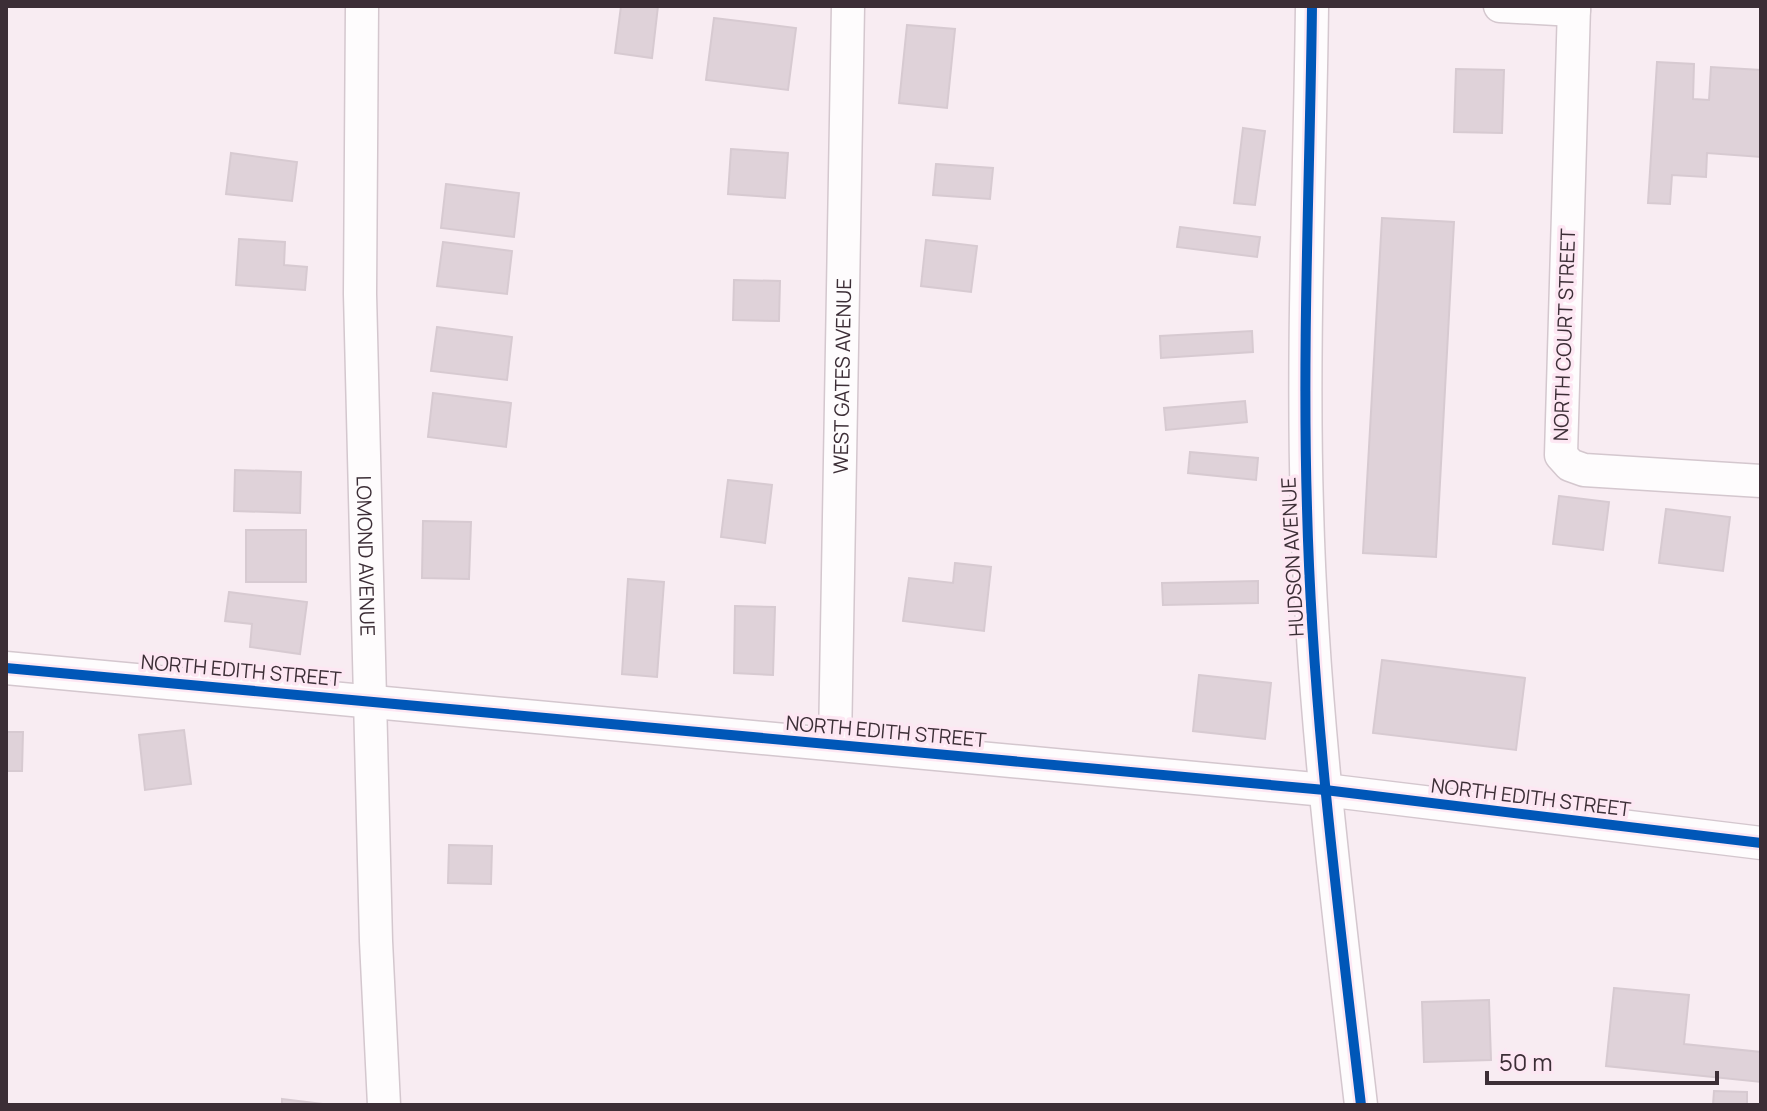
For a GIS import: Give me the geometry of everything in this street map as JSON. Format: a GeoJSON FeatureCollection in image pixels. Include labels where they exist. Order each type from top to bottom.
{"type":"FeatureCollection","features":[{"type":"Feature","properties":{"kind":"street","name":"LOMOND AVENUE"},"geometry":{"type":"LineString","coordinates":[[362,6],[360,294],[376,941],[384,1105]]}},
{"type":"Feature","properties":{"kind":"street","name":"WEST GATES AVENUE"},"geometry":{"type":"LineString","coordinates":[[835,744],[848,6]]}},
{"type":"Feature","properties":{"kind":"street","name":"HUDSON AVENUE"},"geometry":{"type":"LineString","coordinates":[[1312,6],[1307,507],[1325,790],[1361,1105]]}},
{"type":"Feature","properties":{"kind":"street","name":"NORTH COURT STREET"},"geometry":{"type":"LineString","coordinates":[[1500,6],[1574,8],[1561,455],[1570,465],[1584,470],[1761,481]]}},
{"type":"Feature","properties":{"kind":"street","name":"NORTH EDITH STREET"},"geometry":{"type":"LineString","coordinates":[[6,668],[1325,790],[1761,843]]}},
{"type":"Feature","properties":{"kind":"building"},"geometry":{"type":"Polygon","coordinates":[[[621,6],[658,6],[652,58],[615,53],[621,6]]]}},
{"type":"Feature","properties":{"kind":"building"},"geometry":{"type":"Polygon","coordinates":[[[714,18],[796,28],[788,90],[706,80],[714,18]]]}},
{"type":"Feature","properties":{"kind":"building"},"geometry":{"type":"Polygon","coordinates":[[[907,25],[955,29],[947,108],[899,103],[907,25]]]}},
{"type":"Feature","properties":{"kind":"building"},"geometry":{"type":"Polygon","coordinates":[[[1657,62],[1694,64],[1693,99],[1709,100],[1711,67],[1761,70],[1761,157],[1707,153],[1706,177],[1672,175],[1670,204],[1648,203],[1657,62]]]}},
{"type":"Feature","properties":{"kind":"building"},"geometry":{"type":"Polygon","coordinates":[[[1456,69],[1504,70],[1502,133],[1454,132],[1456,69]]]}},
{"type":"Feature","properties":{"kind":"building"},"geometry":{"type":"Polygon","coordinates":[[[1243,128],[1265,131],[1255,205],[1234,203],[1243,128]]]}},
{"type":"Feature","properties":{"kind":"building"},"geometry":{"type":"Polygon","coordinates":[[[731,149],[788,153],[785,198],[728,194],[731,149]]]}},
{"type":"Feature","properties":{"kind":"building"},"geometry":{"type":"Polygon","coordinates":[[[231,153],[297,162],[292,201],[226,194],[231,153]]]}},
{"type":"Feature","properties":{"kind":"building"},"geometry":{"type":"Polygon","coordinates":[[[936,164],[993,168],[990,199],[933,195],[936,164]]]}},
{"type":"Feature","properties":{"kind":"building"},"geometry":{"type":"Polygon","coordinates":[[[446,184],[519,193],[514,237],[441,228],[446,184]]]}},
{"type":"Feature","properties":{"kind":"building"},"geometry":{"type":"Polygon","coordinates":[[[1382,218],[1454,222],[1436,557],[1363,553],[1382,218]]]}},
{"type":"Feature","properties":{"kind":"building"},"geometry":{"type":"Polygon","coordinates":[[[1180,227],[1260,237],[1257,257],[1177,247],[1180,227]]]}},
{"type":"Feature","properties":{"kind":"building"},"geometry":{"type":"Polygon","coordinates":[[[239,239],[285,242],[284,265],[307,267],[305,290],[236,285],[239,239]]]}},
{"type":"Feature","properties":{"kind":"building"},"geometry":{"type":"Polygon","coordinates":[[[926,240],[977,246],[971,292],[921,286],[926,240]]]}},
{"type":"Feature","properties":{"kind":"building"},"geometry":{"type":"Polygon","coordinates":[[[443,242],[512,251],[507,294],[437,286],[443,242]]]}},
{"type":"Feature","properties":{"kind":"building"},"geometry":{"type":"Polygon","coordinates":[[[734,280],[780,281],[779,321],[733,320],[734,280]]]}},
{"type":"Feature","properties":{"kind":"building"},"geometry":{"type":"Polygon","coordinates":[[[437,327],[512,337],[507,380],[431,371],[437,327]]]}},
{"type":"Feature","properties":{"kind":"building"},"geometry":{"type":"Polygon","coordinates":[[[1252,331],[1253,352],[1161,358],[1160,336],[1252,331]]]}},
{"type":"Feature","properties":{"kind":"building"},"geometry":{"type":"Polygon","coordinates":[[[433,393],[511,403],[506,447],[428,437],[433,393]]]}},
{"type":"Feature","properties":{"kind":"building"},"geometry":{"type":"Polygon","coordinates":[[[1245,401],[1247,422],[1166,430],[1164,408],[1245,401]]]}},
{"type":"Feature","properties":{"kind":"building"},"geometry":{"type":"Polygon","coordinates":[[[1190,452],[1258,458],[1256,480],[1188,473],[1190,452]]]}},
{"type":"Feature","properties":{"kind":"building"},"geometry":{"type":"Polygon","coordinates":[[[235,470],[301,472],[300,513],[234,511],[235,470]]]}},
{"type":"Feature","properties":{"kind":"building"},"geometry":{"type":"Polygon","coordinates":[[[728,480],[772,485],[765,543],[721,537],[728,480]]]}},
{"type":"Feature","properties":{"kind":"building"},"geometry":{"type":"Polygon","coordinates":[[[1559,496],[1609,502],[1603,550],[1553,544],[1559,496]]]}},
{"type":"Feature","properties":{"kind":"building"},"geometry":{"type":"Polygon","coordinates":[[[1666,509],[1730,517],[1723,571],[1659,563],[1666,509]]]}},
{"type":"Feature","properties":{"kind":"building"},"geometry":{"type":"Polygon","coordinates":[[[423,521],[471,522],[469,579],[422,578],[423,521]]]}},
{"type":"Feature","properties":{"kind":"building"},"geometry":{"type":"Polygon","coordinates":[[[246,530],[306,530],[306,582],[246,582],[246,530]]]}},
{"type":"Feature","properties":{"kind":"building"},"geometry":{"type":"Polygon","coordinates":[[[955,563],[991,567],[984,631],[903,621],[909,578],[953,583],[955,563]]]}},
{"type":"Feature","properties":{"kind":"building"},"geometry":{"type":"Polygon","coordinates":[[[628,579],[664,582],[657,677],[622,674],[628,579]]]}},
{"type":"Feature","properties":{"kind":"building"},"geometry":{"type":"Polygon","coordinates":[[[1258,581],[1258,603],[1163,605],[1162,583],[1258,581]]]}},
{"type":"Feature","properties":{"kind":"building"},"geometry":{"type":"Polygon","coordinates":[[[229,592],[307,602],[300,654],[250,647],[252,624],[225,621],[229,592]]]}},
{"type":"Feature","properties":{"kind":"building"},"geometry":{"type":"Polygon","coordinates":[[[735,606],[775,607],[773,675],[734,673],[735,606]]]}},
{"type":"Feature","properties":{"kind":"building"},"geometry":{"type":"Polygon","coordinates":[[[1382,660],[1525,678],[1516,750],[1373,733],[1382,660]]]}},
{"type":"Feature","properties":{"kind":"building"},"geometry":{"type":"Polygon","coordinates":[[[1199,675],[1271,683],[1265,739],[1193,731],[1199,675]]]}},
{"type":"Feature","properties":{"kind":"building"},"geometry":{"type":"Polygon","coordinates":[[[184,730],[191,784],[145,790],[139,735],[184,730]]]}},
{"type":"Feature","properties":{"kind":"building"},"geometry":{"type":"Polygon","coordinates":[[[6,732],[23,732],[22,771],[6,771],[6,732]]]}},
{"type":"Feature","properties":{"kind":"building"},"geometry":{"type":"Polygon","coordinates":[[[449,845],[492,846],[491,884],[448,883],[449,845]]]}},
{"type":"Feature","properties":{"kind":"building"},"geometry":{"type":"Polygon","coordinates":[[[1614,988],[1689,995],[1684,1044],[1761,1052],[1761,1082],[1606,1066],[1614,988]]]}},
{"type":"Feature","properties":{"kind":"building"},"geometry":{"type":"Polygon","coordinates":[[[1489,1000],[1491,1060],[1424,1062],[1422,1002],[1489,1000]]]}},
{"type":"Feature","properties":{"kind":"building"},"geometry":{"type":"Polygon","coordinates":[[[1714,1091],[1747,1092],[1747,1105],[1713,1105],[1714,1091]]]}},
{"type":"Feature","properties":{"kind":"building"},"geometry":{"type":"Polygon","coordinates":[[[282,1099],[322,1104],[322,1105],[282,1105],[282,1099]]]}},
{"type":"Feature","properties":{"kind":"cycle path"},"geometry":{"type":"LineString","coordinates":[[1312,6],[1305,383],[1310,583],[1327,807],[1361,1105]]}},
{"type":"Feature","properties":{"kind":"cycle path"},"geometry":{"type":"LineString","coordinates":[[6,668],[1325,790],[1761,843]]}}]}
